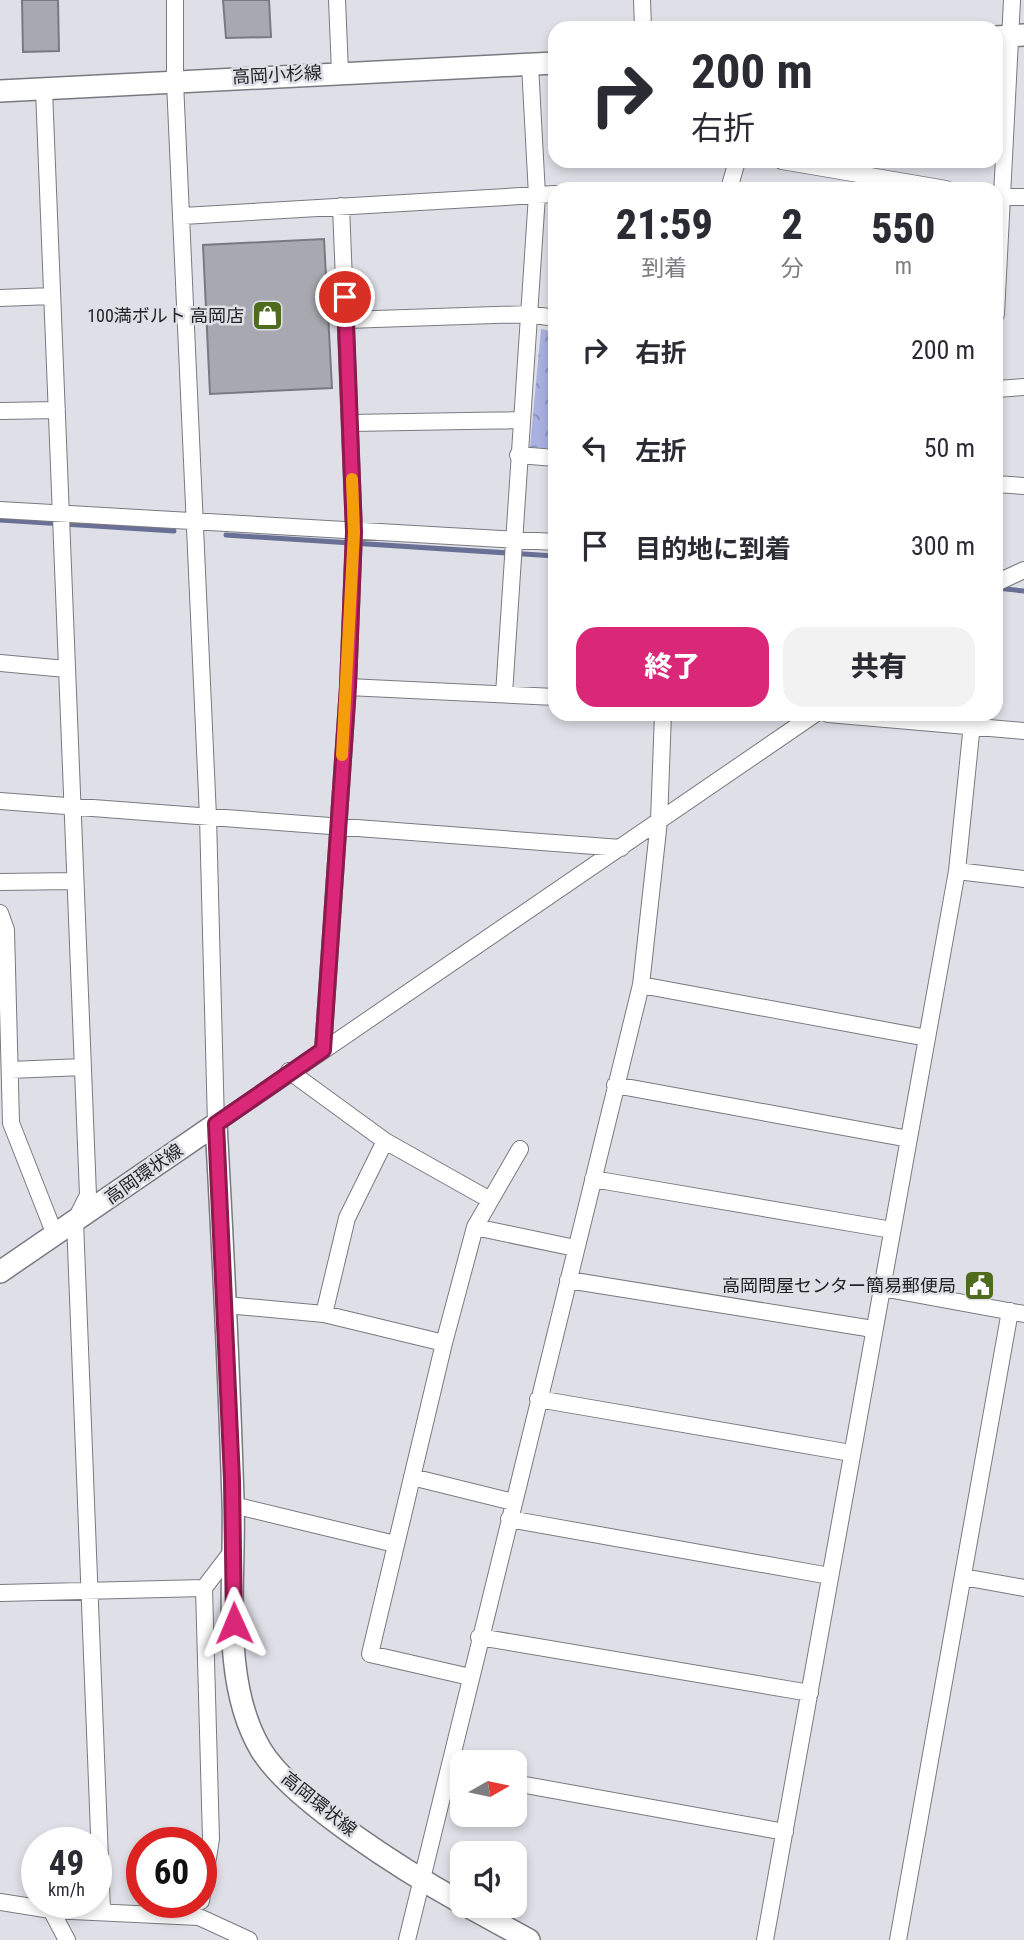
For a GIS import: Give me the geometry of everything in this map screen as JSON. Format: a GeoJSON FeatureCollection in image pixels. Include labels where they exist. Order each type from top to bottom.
{"type":"FeatureCollection","features":[{"type":"Feature","properties":{"kind":"main road","name":"高岡小杉線"},"geometry":{"type":"LineString","coordinates":[[0,92],[340,72],[548,64]]}},
{"type":"Feature","properties":{"kind":"main road","name":"高岡環状線"},"geometry":{"type":"LineString","coordinates":[[0,1272],[216,1124]]}},
{"type":"Feature","properties":{"kind":"main road","name":"高岡環状線"},"geometry":{"type":"LineString","coordinates":[[216,1124],[233,1505],[235,1671],[246,1718],[261,1750],[282,1778],[359,1837],[422,1881],[450,1896]]}},
{"type":"Feature","properties":{"kind":"main road"},"geometry":{"type":"LineString","coordinates":[[489,1918],[529,1940]]}},
{"type":"Feature","properties":{"kind":"street"},"geometry":{"type":"LineString","coordinates":[[175,0],[175,82],[208,817],[216,1124]]}},
{"type":"Feature","properties":{"kind":"street"},"geometry":{"type":"LineString","coordinates":[[337,0],[340,72]]}},
{"type":"Feature","properties":{"kind":"street"},"geometry":{"type":"LineString","coordinates":[[642,0],[643,21]]}},
{"type":"Feature","properties":{"kind":"street"},"geometry":{"type":"LineString","coordinates":[[1003,149],[1012,0]]}},
{"type":"Feature","properties":{"kind":"street"},"geometry":{"type":"LineString","coordinates":[[504,694],[537,195],[530,65]]}},
{"type":"Feature","properties":{"kind":"street"},"geometry":{"type":"LineString","coordinates":[[44,90],[89,1195],[75,1221],[99,1827]]}},
{"type":"Feature","properties":{"kind":"street"},"geometry":{"type":"LineString","coordinates":[[804,168],[846,181]]}},
{"type":"Feature","properties":{"kind":"street"},"geometry":{"type":"LineString","coordinates":[[183,216],[548,194]]}},
{"type":"Feature","properties":{"kind":"street"},"geometry":{"type":"LineString","coordinates":[[1003,197],[1024,197]]}},
{"type":"Feature","properties":{"kind":"street"},"geometry":{"type":"LineString","coordinates":[[323,1050],[348,687],[354,530],[341,206]]}},
{"type":"Feature","properties":{"kind":"street"},"geometry":{"type":"LineString","coordinates":[[0,298],[52,296]]}},
{"type":"Feature","properties":{"kind":"street"},"geometry":{"type":"LineString","coordinates":[[346,320],[528,314],[548,317]]}},
{"type":"Feature","properties":{"kind":"street"},"geometry":{"type":"LineString","coordinates":[[1003,388],[1024,387]]}},
{"type":"Feature","properties":{"kind":"street"},"geometry":{"type":"LineString","coordinates":[[0,411],[57,410]]}},
{"type":"Feature","properties":{"kind":"street"},"geometry":{"type":"LineString","coordinates":[[350,423],[521,420]]}},
{"type":"Feature","properties":{"kind":"street"},"geometry":{"type":"LineString","coordinates":[[518,455],[548,457]]}},
{"type":"Feature","properties":{"kind":"street"},"geometry":{"type":"LineString","coordinates":[[1003,484],[1024,486]]}},
{"type":"Feature","properties":{"kind":"street"},"geometry":{"type":"LineString","coordinates":[[0,510],[548,542]]}},
{"type":"Feature","properties":{"kind":"street"},"geometry":{"type":"LineString","coordinates":[[1009,581],[1024,570]]}},
{"type":"Feature","properties":{"kind":"street"},"geometry":{"type":"LineString","coordinates":[[0,663],[66,669]]}},
{"type":"Feature","properties":{"kind":"street"},"geometry":{"type":"LineString","coordinates":[[348,687],[548,697]]}},
{"type":"Feature","properties":{"kind":"street"},"geometry":{"type":"LineString","coordinates":[[458,1750],[479,1637],[640,985],[659,821],[663,721]]}},
{"type":"Feature","properties":{"kind":"street"},"geometry":{"type":"LineString","coordinates":[[216,1124],[289,1071],[805,721]]}},
{"type":"Feature","properties":{"kind":"street"},"geometry":{"type":"LineString","coordinates":[[765,1940],[957,872],[972,721]]}},
{"type":"Feature","properties":{"kind":"street"},"geometry":{"type":"LineString","coordinates":[[977,721],[1024,731]]}},
{"type":"Feature","properties":{"kind":"street"},"geometry":{"type":"LineString","coordinates":[[0,802],[621,848]]}},
{"type":"Feature","properties":{"kind":"street"},"geometry":{"type":"LineString","coordinates":[[957,872],[1024,879]]}},
{"type":"Feature","properties":{"kind":"street"},"geometry":{"type":"LineString","coordinates":[[0,883],[75,881]]}},
{"type":"Feature","properties":{"kind":"street"},"geometry":{"type":"LineString","coordinates":[[0,914],[6,930],[11,1123],[55,1235]]}},
{"type":"Feature","properties":{"kind":"street"},"geometry":{"type":"LineString","coordinates":[[640,985],[927,1038]]}},
{"type":"Feature","properties":{"kind":"street"},"geometry":{"type":"LineString","coordinates":[[10,1070],[83,1067]]}},
{"type":"Feature","properties":{"kind":"street"},"geometry":{"type":"LineString","coordinates":[[289,1071],[385,1141],[490,1200]]}},
{"type":"Feature","properties":{"kind":"street"},"geometry":{"type":"LineString","coordinates":[[615,1085],[909,1139]]}},
{"type":"Feature","properties":{"kind":"street"},"geometry":{"type":"LineString","coordinates":[[324,1314],[346,1218],[385,1141]]}},
{"type":"Feature","properties":{"kind":"street"},"geometry":{"type":"LineString","coordinates":[[470,1677],[370,1654],[444,1343],[475,1227],[520,1149]]}},
{"type":"Feature","properties":{"kind":"street"},"geometry":{"type":"LineString","coordinates":[[593,1179],[892,1230]]}},
{"type":"Feature","properties":{"kind":"street"},"geometry":{"type":"LineString","coordinates":[[475,1227],[575,1248]]}},
{"type":"Feature","properties":{"kind":"street"},"geometry":{"type":"LineString","coordinates":[[568,1280],[873,1329]]}},
{"type":"Feature","properties":{"kind":"street"},"geometry":{"type":"LineString","coordinates":[[881,1288],[1017,1312],[963,1577],[898,1940]]}},
{"type":"Feature","properties":{"kind":"street"},"geometry":{"type":"LineString","coordinates":[[226,1305],[324,1314],[444,1343]]}},
{"type":"Feature","properties":{"kind":"street"},"geometry":{"type":"LineString","coordinates":[[538,1399],[852,1453]]}},
{"type":"Feature","properties":{"kind":"street"},"geometry":{"type":"LineString","coordinates":[[412,1477],[513,1502]]}},
{"type":"Feature","properties":{"kind":"street"},"geometry":{"type":"LineString","coordinates":[[233,1505],[395,1544]]}},
{"type":"Feature","properties":{"kind":"street"},"geometry":{"type":"LineString","coordinates":[[509,1519],[830,1576]]}},
{"type":"Feature","properties":{"kind":"street"},"geometry":{"type":"LineString","coordinates":[[211,1827],[204,1588],[233,1550]]}},
{"type":"Feature","properties":{"kind":"street"},"geometry":{"type":"LineString","coordinates":[[963,1577],[1024,1588]]}},
{"type":"Feature","properties":{"kind":"street"},"geometry":{"type":"LineString","coordinates":[[0,1593],[204,1588]]}},
{"type":"Feature","properties":{"kind":"street"},"geometry":{"type":"LineString","coordinates":[[479,1637],[810,1693]]}},
{"type":"Feature","properties":{"kind":"street"},"geometry":{"type":"LineString","coordinates":[[527,1785],[785,1832]]}},
{"type":"Feature","properties":{"kind":"street"},"geometry":{"type":"LineString","coordinates":[[407,1940],[450,1789]]}},
{"type":"Feature","properties":{"kind":"street"},"geometry":{"type":"LineString","coordinates":[[0,1902],[21,1905]]}},
{"type":"Feature","properties":{"kind":"street"},"geometry":{"type":"LineString","coordinates":[[55,1918],[67,1940]]}},
{"type":"Feature","properties":{"kind":"street"},"geometry":{"type":"LineString","coordinates":[[216,1918],[249,1940]]}},
{"type":"Feature","properties":{"kind":"green space"},"geometry":{"type":"Polygon","coordinates":[[[541,329],[548,330],[548,448],[530,447],[541,329]]]}},
{"type":"Feature","properties":{"kind":"building"},"geometry":{"type":"Polygon","coordinates":[[[22,0],[58,0],[59,51],[23,52],[22,0]]]}},
{"type":"Feature","properties":{"kind":"building"},"geometry":{"type":"Polygon","coordinates":[[[223,0],[269,0],[271,37],[226,38],[223,0]]]}},
{"type":"Feature","properties":{"kind":"building","name":"100満ボルト 高岡店"},"geometry":{"type":"Polygon","coordinates":[[[324,239],[332,388],[210,394],[203,245],[324,239]]]}},
{"type":"Feature","properties":{"kind":"waterway"},"geometry":{"type":"LineString","coordinates":[[0,520],[174,531]]}},
{"type":"Feature","properties":{"kind":"waterway"},"geometry":{"type":"LineString","coordinates":[[226,535],[548,556]]}},
{"type":"Feature","properties":{"kind":"waterway"},"geometry":{"type":"LineString","coordinates":[[1003,589],[1024,591]]}},
{"type":"Feature","properties":{"kind":"slow traffic"},"geometry":{"type":"LineString","coordinates":[[342,755],[348,687],[354,532],[352,479]]}},
{"type":"Feature","properties":{"kind":"place","name":"100満ボルト 高岡店"},"geometry":{"type":"Point","coordinates":[267,316]}},
{"type":"Feature","properties":{"kind":"place","name":"高岡問屋センター簡易郵便局"},"geometry":{"type":"Point","coordinates":[979,1286]}},
{"type":"Feature","properties":{"kind":"route"},"geometry":{"type":"LineString","coordinates":[[234,1623],[226,1305],[216,1124],[323,1050],[348,687],[354,532],[345,297]]}}]}
